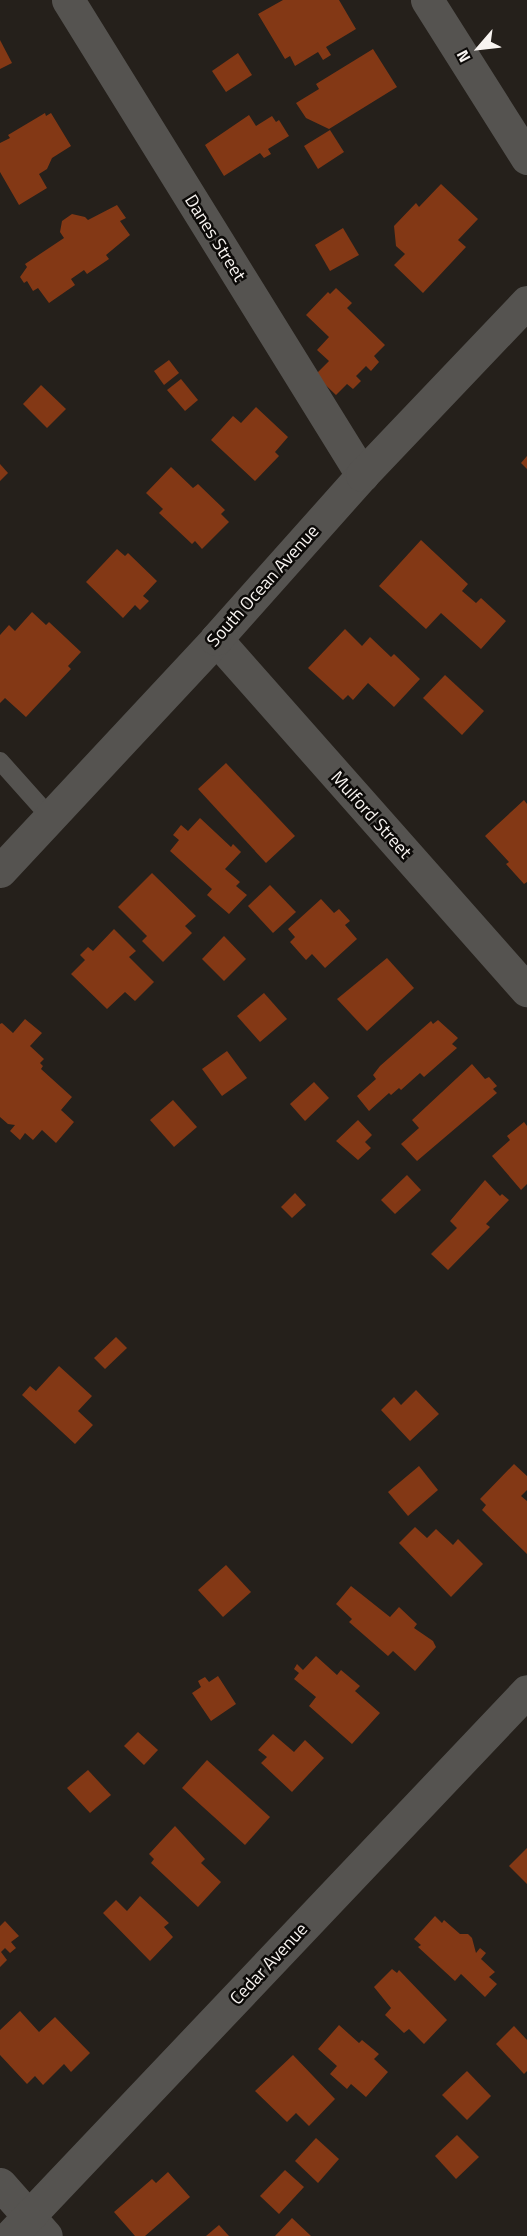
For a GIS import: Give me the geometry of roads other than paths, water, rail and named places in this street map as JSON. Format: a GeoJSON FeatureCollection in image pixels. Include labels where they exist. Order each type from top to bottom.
{"type":"FeatureCollection","features":[{"type":"Feature","properties":{"kind":"street","name":"Danes Street"},"geometry":{"type":"LineString","coordinates":[[68,0],[362,475]]}},
{"type":"Feature","properties":{"kind":"street"},"geometry":{"type":"LineString","coordinates":[[427,0],[527,158]]}},
{"type":"Feature","properties":{"kind":"street","name":"South Ocean Avenue"},"geometry":{"type":"LineString","coordinates":[[0,871],[216,639],[362,475],[527,303]]}},
{"type":"Feature","properties":{"kind":"street","name":"Mulford Street"},"geometry":{"type":"LineString","coordinates":[[216,639],[527,990]]}},
{"type":"Feature","properties":{"kind":"street","name":"Cedar Avenue"},"geometry":{"type":"LineString","coordinates":[[29,2230],[527,1691]]}},
{"type":"Feature","properties":{"kind":"street"},"geometry":{"type":"LineString","coordinates":[[0,2184],[29,2230]]}},
{"type":"Feature","properties":{"kind":"lane"},"geometry":{"type":"LineString","coordinates":[[0,761],[50,817]]}}]}
